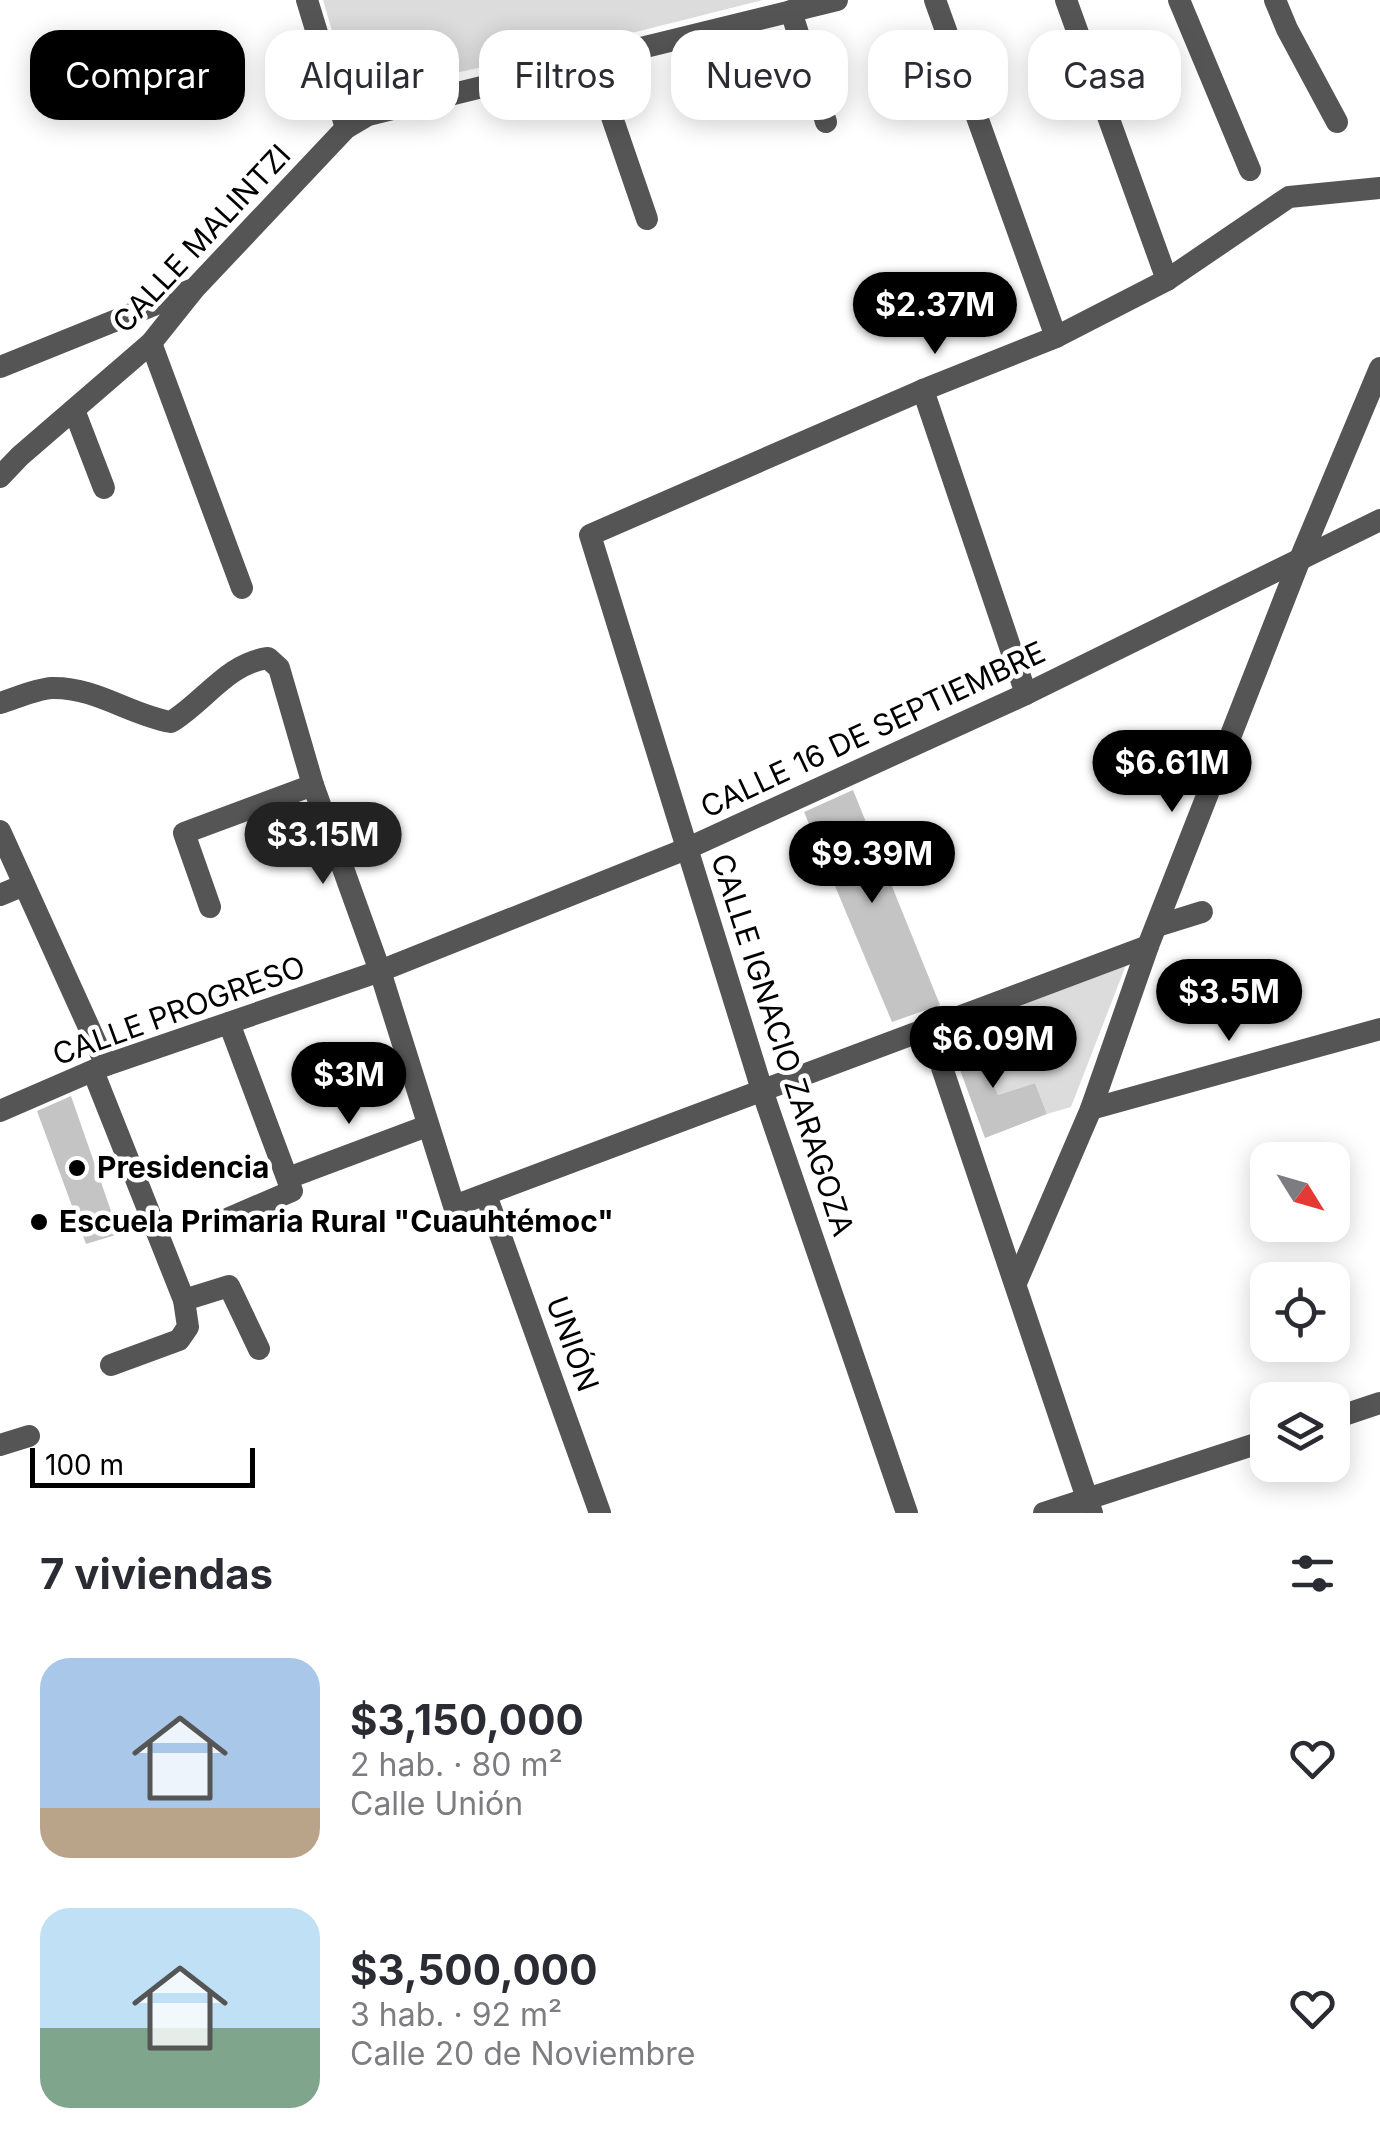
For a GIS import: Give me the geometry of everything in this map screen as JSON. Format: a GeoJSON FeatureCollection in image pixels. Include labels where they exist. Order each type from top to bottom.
{"type":"FeatureCollection","features":[{"type":"Feature","properties":{"kind":"street"},"geometry":{"type":"LineString","coordinates":[[307,0],[346,128],[368,115],[479,87]]}},
{"type":"Feature","properties":{"kind":"street"},"geometry":{"type":"LineString","coordinates":[[651,45],[837,0]]}},
{"type":"Feature","properties":{"kind":"street"},"geometry":{"type":"LineString","coordinates":[[935,0],[1056,337]]}},
{"type":"Feature","properties":{"kind":"street"},"geometry":{"type":"LineString","coordinates":[[1066,0],[1167,280]]}},
{"type":"Feature","properties":{"kind":"street"},"geometry":{"type":"LineString","coordinates":[[1179,0],[1250,170]]}},
{"type":"Feature","properties":{"kind":"street"},"geometry":{"type":"LineString","coordinates":[[1275,0],[1337,122]]}},
{"type":"Feature","properties":{"kind":"street"},"geometry":{"type":"LineString","coordinates":[[791,11],[826,122]]}},
{"type":"Feature","properties":{"kind":"street"},"geometry":{"type":"LineString","coordinates":[[613,120],[646,218]]}},
{"type":"Feature","properties":{"kind":"street","name":"CALLE MALINTZI"},"geometry":{"type":"LineString","coordinates":[[0,478],[151,343],[194,288],[346,128]]}},
{"type":"Feature","properties":{"kind":"street"},"geometry":{"type":"LineString","coordinates":[[1026,694],[923,390],[1056,337],[1167,280],[1290,196],[1380,188]]}},
{"type":"Feature","properties":{"kind":"street"},"geometry":{"type":"LineString","coordinates":[[0,367],[194,288]]}},
{"type":"Feature","properties":{"kind":"street"},"geometry":{"type":"LineString","coordinates":[[151,343],[242,588]]}},
{"type":"Feature","properties":{"kind":"street"},"geometry":{"type":"LineString","coordinates":[[1016,1283],[1091,1109],[1153,936],[1300,559],[1380,368]]}},
{"type":"Feature","properties":{"kind":"street","name":"CALLE IGNACIO ZARAGOZA"},"geometry":{"type":"LineString","coordinates":[[908,1513],[762,1090],[590,534],[923,390]]}},
{"type":"Feature","properties":{"kind":"street"},"geometry":{"type":"LineString","coordinates":[[74,410],[104,488]]}},
{"type":"Feature","properties":{"kind":"street","name":"CALLE 16 DE SEPTIEMBRE"},"geometry":{"type":"LineString","coordinates":[[380,971],[686,849],[1026,694],[1380,520]]}},
{"type":"Feature","properties":{"kind":"street"},"geometry":{"type":"LineString","coordinates":[[0,704],[50,688],[91,692],[144,717],[172,722],[248,660],[268,658],[280,668],[314,785],[380,971],[454,1206],[928,1026],[1153,936],[1202,912]]}},
{"type":"Feature","properties":{"kind":"street"},"geometry":{"type":"LineString","coordinates":[[210,907],[184,833],[314,785]]}},
{"type":"Feature","properties":{"kind":"street"},"geometry":{"type":"LineString","coordinates":[[0,831],[99,1068],[184,1300],[188,1326],[179,1340],[111,1365]]}},
{"type":"Feature","properties":{"kind":"street"},"geometry":{"type":"LineString","coordinates":[[0,894],[24,885]]}},
{"type":"Feature","properties":{"kind":"street","name":"CALLE PROGRESO"},"geometry":{"type":"LineString","coordinates":[[0,1111],[99,1068],[380,971]]}},
{"type":"Feature","properties":{"kind":"street"},"geometry":{"type":"LineString","coordinates":[[220,1222],[292,1191],[229,1022]]}},
{"type":"Feature","properties":{"kind":"street"},"geometry":{"type":"LineString","coordinates":[[928,1026],[1089,1506]]}},
{"type":"Feature","properties":{"kind":"street"},"geometry":{"type":"LineString","coordinates":[[1091,1109],[1380,1030]]}},
{"type":"Feature","properties":{"kind":"street"},"geometry":{"type":"LineString","coordinates":[[288,1178],[427,1126]]}},
{"type":"Feature","properties":{"kind":"street","name":"UNIÓN"},"geometry":{"type":"LineString","coordinates":[[486,1195],[600,1513]]}},
{"type":"Feature","properties":{"kind":"street"},"geometry":{"type":"LineString","coordinates":[[184,1300],[229,1286],[259,1350]]}},
{"type":"Feature","properties":{"kind":"street"},"geometry":{"type":"LineString","coordinates":[[1350,1413],[1380,1403]]}},
{"type":"Feature","properties":{"kind":"street"},"geometry":{"type":"LineString","coordinates":[[0,1445],[29,1436]]}},
{"type":"Feature","properties":{"kind":"street"},"geometry":{"type":"LineString","coordinates":[[1044,1513],[1089,1506],[1250,1447]]}},
{"type":"Feature","properties":{"kind":"shaded area"},"geometry":{"type":"Polygon","coordinates":[[[323,0],[763,0],[644,30],[479,30],[479,68],[459,72],[459,30],[332,30],[323,0]]]}},
{"type":"Feature","properties":{"kind":"shaded area"},"geometry":{"type":"Polygon","coordinates":[[[1126,965],[1071,1107],[1047,1114],[1035,1083],[998,1095],[968,1022],[1126,965]]]}},
{"type":"Feature","properties":{"kind":"building"},"geometry":{"type":"Polygon","coordinates":[[[853,790],[940,1005],[892,1022],[804,812],[853,790]]]}},
{"type":"Feature","properties":{"kind":"building"},"geometry":{"type":"Polygon","coordinates":[[[971,1028],[998,1095],[1035,1083],[1047,1114],[985,1138],[948,1037],[971,1028]]]}},
{"type":"Feature","properties":{"kind":"building","name":"Presidencia"},"geometry":{"type":"Polygon","coordinates":[[[71,1096],[119,1234],[86,1244],[37,1111],[71,1096]]]}},
{"type":"Feature","properties":{"kind":"place","name":"Presidencia"},"geometry":{"type":"Point","coordinates":[77,1168]}},
{"type":"Feature","properties":{"kind":"place","name":"Escuela Primaria Rural \"Cuauhtémoc\""},"geometry":{"type":"Point","coordinates":[39,1222]}}]}
